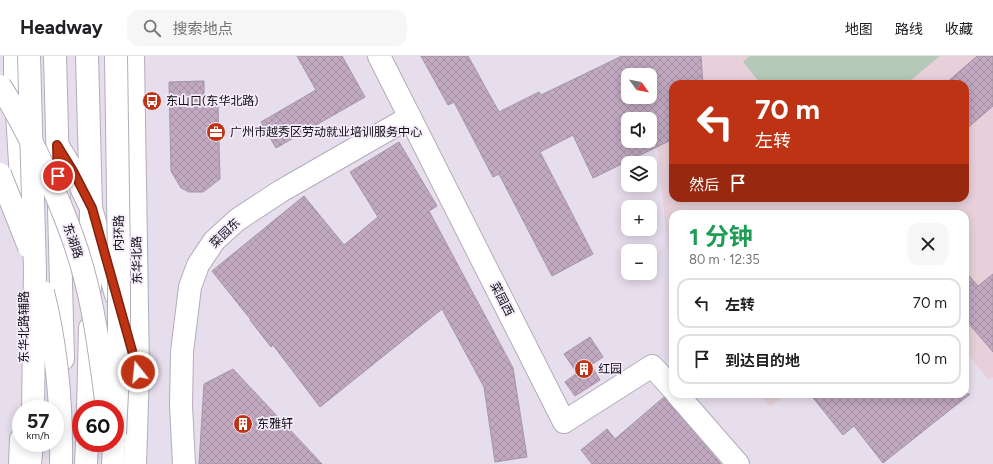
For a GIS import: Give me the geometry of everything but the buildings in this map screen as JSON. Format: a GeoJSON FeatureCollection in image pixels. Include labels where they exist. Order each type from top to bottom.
{"type":"FeatureCollection","features":[{"type":"Feature","properties":{"kind":"main road"},"geometry":{"type":"LineString","coordinates":[[8,83],[15,56]]}},
{"type":"Feature","properties":{"kind":"main road"},"geometry":{"type":"LineString","coordinates":[[29,56],[34,271],[33,400]]}},
{"type":"Feature","properties":{"kind":"main road"},"geometry":{"type":"LineString","coordinates":[[55,56],[66,464]]}},
{"type":"Feature","properties":{"kind":"main road"},"geometry":{"type":"LineString","coordinates":[[87,56],[92,208],[88,400]]}},
{"type":"Feature","properties":{"kind":"main road","name":"内环路"},"geometry":{"type":"LineString","coordinates":[[116,56],[119,262],[116,400]]}},
{"type":"Feature","properties":{"kind":"main road","name":"东华北路"},"geometry":{"type":"LineString","coordinates":[[133,56],[138,372],[135,464]]}},
{"type":"Feature","properties":{"kind":"main road","name":"菜园西"},"geometry":{"type":"LineString","coordinates":[[378,56],[564,422],[652,366],[669,385]]}},
{"type":"Feature","properties":{"kind":"main road"},"geometry":{"type":"LineString","coordinates":[[0,58],[8,83],[24,244]]}},
{"type":"Feature","properties":{"kind":"main road"},"geometry":{"type":"LineString","coordinates":[[8,83],[57,145],[73,171],[92,208],[138,372]]}},
{"type":"Feature","properties":{"kind":"main road","name":"东湖路"},"geometry":{"type":"LineString","coordinates":[[8,83],[22,125],[37,154],[68,226],[81,263],[96,325],[106,400]]}},
{"type":"Feature","properties":{"kind":"main road","name":"菜园东"},"geometry":{"type":"LineString","coordinates":[[184,464],[181,405],[182,352],[190,287],[198,265],[214,241],[237,220],[281,191],[410,117]]}},
{"type":"Feature","properties":{"kind":"main road"},"geometry":{"type":"LineString","coordinates":[[0,162],[18,206],[24,244]]}},
{"type":"Feature","properties":{"kind":"main road"},"geometry":{"type":"LineString","coordinates":[[0,174],[29,247],[47,308],[58,372],[62,433],[61,464]]}},
{"type":"Feature","properties":{"kind":"main road","name":"东华北路辅路"},"geometry":{"type":"LineString","coordinates":[[22,400],[24,244]]}},
{"type":"Feature","properties":{"kind":"main road"},"geometry":{"type":"LineString","coordinates":[[62,325],[23,324],[65,416]]}},
{"type":"Feature","properties":{"kind":"main road"},"geometry":{"type":"LineString","coordinates":[[680,398],[738,464]]}},
{"type":"Feature","properties":{"kind":"main road"},"geometry":{"type":"LineString","coordinates":[[20,452],[20,464]]}},
{"type":"Feature","properties":{"kind":"main road"},"geometry":{"type":"LineString","coordinates":[[30,464],[31,452]]}},
{"type":"Feature","properties":{"kind":"main road"},"geometry":{"type":"LineString","coordinates":[[86,464],[87,452]]}},
{"type":"Feature","properties":{"kind":"main road"},"geometry":{"type":"LineString","coordinates":[[108,452],[109,464]]}},
{"type":"Feature","properties":{"kind":"main road"},"geometry":{"type":"LineString","coordinates":[[113,464],[114,452]]}},
{"type":"Feature","properties":{"kind":"shaded area"},"geometry":{"type":"Polygon","coordinates":[[[642,56],[993,56],[993,377],[989,380],[969,356],[969,210],[669,210],[669,259],[657,143],[657,112],[654,112],[653,104],[657,104],[657,68],[647,68],[642,56]]]}},
{"type":"Feature","properties":{"kind":"shaded area"},"geometry":{"type":"Polygon","coordinates":[[[762,398],[781,398],[770,407],[762,398]]]}},
{"type":"Feature","properties":{"kind":"green space"},"geometry":{"type":"Polygon","coordinates":[[[750,56],[940,56],[911,80],[758,80],[743,62],[750,56]]]}},
{"type":"Feature","properties":{"kind":"place","name":"东山口(东华北路)"},"geometry":{"type":"Point","coordinates":[152,101]}},
{"type":"Feature","properties":{"kind":"place","name":"广州市越秀区劳动就业培训服务中心"},"geometry":{"type":"Point","coordinates":[216,132]}},
{"type":"Feature","properties":{"kind":"place","name":"红园"},"geometry":{"type":"Point","coordinates":[584,369]}},
{"type":"Feature","properties":{"kind":"place","name":"东雅轩"},"geometry":{"type":"Point","coordinates":[243,424]}},
{"type":"Feature","properties":{"kind":"route"},"geometry":{"type":"LineString","coordinates":[[58,176],[57,145],[73,171],[92,208],[138,372]]}}]}
